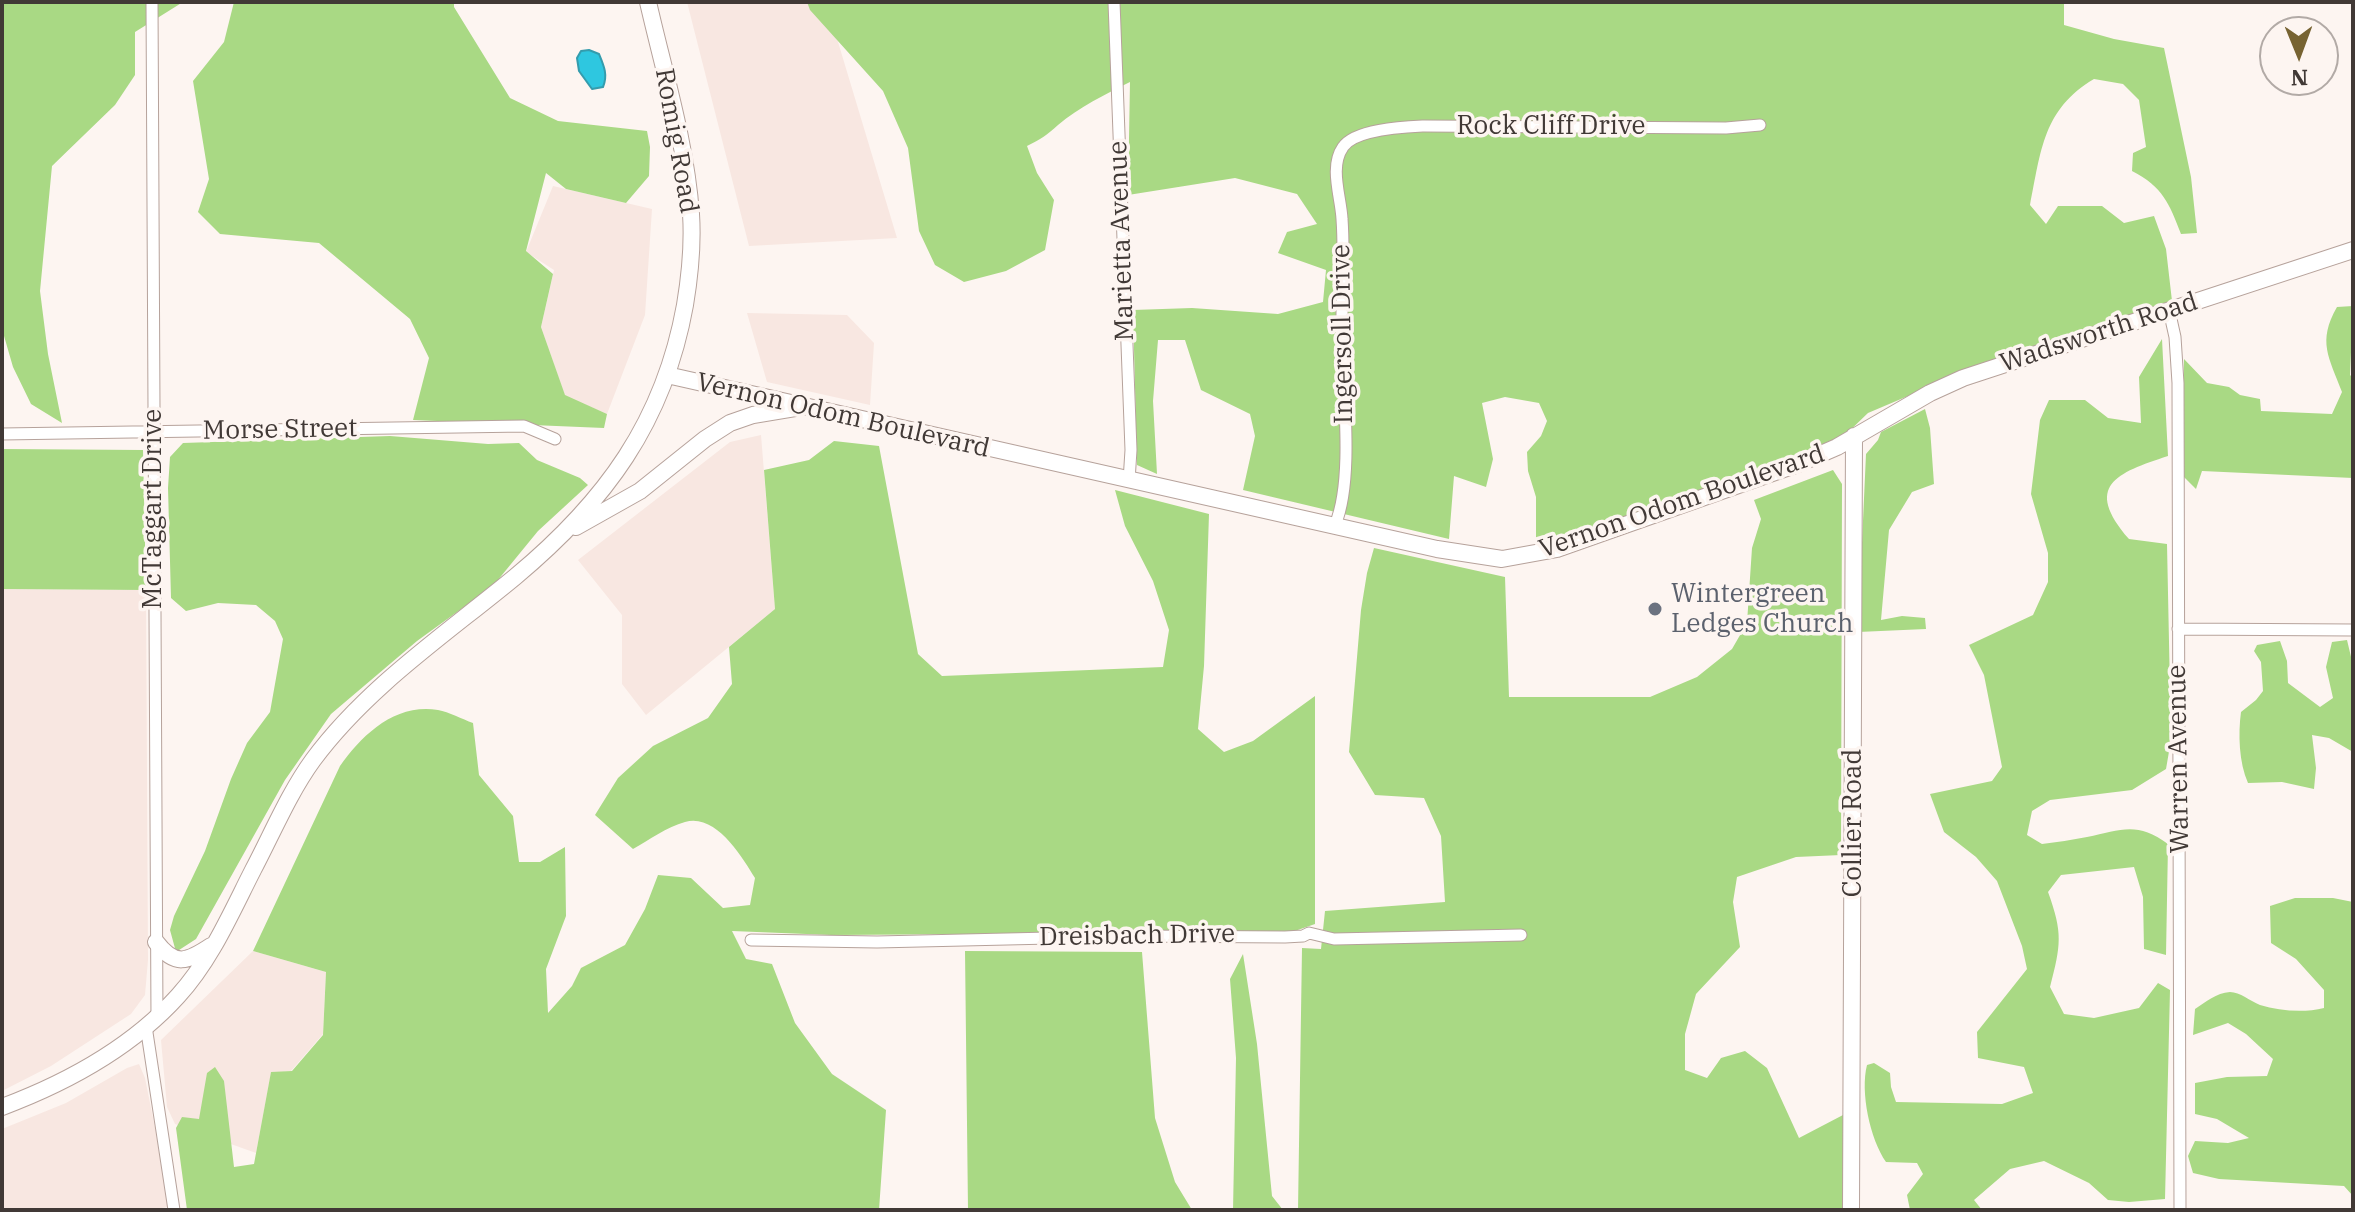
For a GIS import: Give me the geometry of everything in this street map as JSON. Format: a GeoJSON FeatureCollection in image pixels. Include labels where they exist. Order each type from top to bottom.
{"type":"FeatureCollection","features":[{"type":"Feature","properties":{"kind":"main road","name":"Romig Road"},"geometry":{"type":"LineString","coordinates":[[648,2],[684,156],[692,218],[686,296],[667,375]]}},
{"type":"Feature","properties":{"kind":"main road","name":"Wadsworth Road"},"geometry":{"type":"LineString","coordinates":[[1854,436],[1963,378],[2353,250]]}},
{"type":"Feature","properties":{"kind":"main road","name":"Vernon Odom Boulevard"},"geometry":{"type":"LineString","coordinates":[[2,1107],[93,1065],[178,996],[215,943],[310,763],[335,731],[381,686],[563,534],[615,475],[644,429],[667,375],[1129,481],[1480,557],[1502,559],[1557,549],[1719,494],[1811,458],[1854,436]]}},
{"type":"Feature","properties":{"kind":"main road"},"geometry":{"type":"LineString","coordinates":[[563,534],[640,491],[730,423],[753,415],[804,407]]}},
{"type":"Feature","properties":{"kind":"main road","name":"Collier Road"},"geometry":{"type":"LineString","coordinates":[[1851,1210],[1854,436]]}},
{"type":"Feature","properties":{"kind":"main road"},"geometry":{"type":"LineString","coordinates":[[156,942],[165,954],[178,960],[195,957],[215,943]]}},
{"type":"Feature","properties":{"kind":"street","name":"McTaggart Drive"},"geometry":{"type":"LineString","coordinates":[[152,2],[156,942],[151,1021],[174,1210]]}},
{"type":"Feature","properties":{"kind":"street","name":"Marietta Avenue"},"geometry":{"type":"LineString","coordinates":[[1114,2],[1131,450],[1129,481]]}},
{"type":"Feature","properties":{"kind":"street","name":"Rock Cliff Drive"},"geometry":{"type":"LineString","coordinates":[[1345,144],[1379,131],[1424,126],[1726,128],[1760,125]]}},
{"type":"Feature","properties":{"kind":"street","name":"Ingersoll Drive"},"geometry":{"type":"LineString","coordinates":[[1335,525],[1342,503],[1345,418],[1343,222],[1336,167],[1345,144]]}},
{"type":"Feature","properties":{"kind":"street","name":"Warren Avenue"},"geometry":{"type":"LineString","coordinates":[[2169,310],[2175,337],[2178,383],[2180,1210]]}},
{"type":"Feature","properties":{"kind":"street","name":"Morse Street"},"geometry":{"type":"LineString","coordinates":[[2,434],[524,426],[555,439]]}},
{"type":"Feature","properties":{"kind":"street"},"geometry":{"type":"LineString","coordinates":[[2178,629],[2353,630]]}},
{"type":"Feature","properties":{"kind":"street","name":"Dreisbach Drive"},"geometry":{"type":"LineString","coordinates":[[751,940],[1285,937],[1309,933],[1334,939],[1521,935]]}},
{"type":"Feature","properties":{"kind":"shaded area"},"geometry":{"type":"Polygon","coordinates":[[[687,2],[826,2],[897,238],[749,246],[687,2]]]}},
{"type":"Feature","properties":{"kind":"shaded area"},"geometry":{"type":"Polygon","coordinates":[[[553,186],[652,209],[645,315],[607,414],[565,396],[541,327],[554,270],[526,252],[553,186]]]}},
{"type":"Feature","properties":{"kind":"shaded area"},"geometry":{"type":"Polygon","coordinates":[[[747,313],[847,315],[874,343],[870,405],[767,382],[747,313]]]}},
{"type":"Feature","properties":{"kind":"shaded area"},"geometry":{"type":"Polygon","coordinates":[[[761,435],[775,609],[646,715],[622,684],[622,615],[578,560],[730,442],[761,435]]]}},
{"type":"Feature","properties":{"kind":"shaded area"},"geometry":{"type":"Polygon","coordinates":[[[2,589],[146,590],[148,960],[145,995],[131,1014],[51,1066],[2,1091],[2,589]]]}},
{"type":"Feature","properties":{"kind":"shaded area"},"geometry":{"type":"Polygon","coordinates":[[[253,951],[326,972],[323,1034],[291,1071],[271,1073],[256,1153],[175,1124],[167,1107],[161,1040],[253,951]]]}},
{"type":"Feature","properties":{"kind":"shaded area"},"geometry":{"type":"Polygon","coordinates":[[[139,1064],[145,1078],[168,1207],[150,1210],[2,1210],[2,1129],[66,1103],[139,1064]]]}},
{"type":"Feature","properties":{"kind":"green space"},"geometry":{"type":"Polygon","coordinates":[[[2,2],[183,2],[135,32],[135,75],[115,105],[52,166],[40,291],[48,354],[62,423],[31,404],[13,367],[2,329],[2,2]]]}},
{"type":"Feature","properties":{"kind":"green space"},"geometry":{"type":"Polygon","coordinates":[[[234,2],[454,2],[454,7],[510,98],[558,121],[647,131],[649,176],[626,203],[566,189],[546,173],[526,251],[553,274],[541,327],[565,395],[607,414],[604,428],[413,420],[429,358],[410,319],[319,243],[220,234],[198,212],[209,179],[193,81],[224,42],[234,2]]]}},
{"type":"Feature","properties":{"kind":"green space"},"geometry":{"type":"Polygon","coordinates":[[[807,2],[2064,2],[2064,25],[2114,39],[2164,48],[2191,177],[2197,233],[2181,234],[2164,197],[2151,183],[2132,171],[2133,153],[2146,147],[2139,100],[2123,84],[2094,79],[2077,91],[2054,118],[2042,149],[2030,205],[2046,224],[2058,206],[2102,206],[2124,223],[2154,216],[2166,249],[2172,301],[1948,379],[1868,413],[1841,439],[1776,472],[1536,554],[1536,497],[1528,471],[1527,452],[1541,436],[1547,421],[1539,403],[1505,397],[1482,403],[1493,459],[1486,487],[1454,476],[1449,539],[1243,490],[1255,436],[1250,414],[1201,390],[1185,340],[1158,340],[1153,401],[1157,474],[1137,465],[1133,310],[1192,308],[1278,314],[1323,302],[1326,270],[1278,253],[1287,232],[1317,224],[1297,194],[1235,178],[1128,195],[1130,82],[1066,118],[1044,137],[1027,146],[1037,173],[1054,200],[1045,250],[1006,271],[964,282],[935,265],[919,231],[908,148],[883,91],[810,10],[807,2]]]}},
{"type":"Feature","properties":{"kind":"green space"},"geometry":{"type":"Polygon","coordinates":[[[2353,306],[2350,375],[2353,378],[2353,478],[2202,471],[2196,489],[2182,475],[2184,359],[2207,383],[2229,387],[2240,395],[2260,399],[2261,411],[2332,414],[2342,392],[2329,359],[2326,340],[2337,307],[2353,306]]]}},
{"type":"Feature","properties":{"kind":"green space"},"geometry":{"type":"Polygon","coordinates":[[[2162,339],[2168,456],[2121,476],[2107,494],[2108,506],[2115,521],[2129,539],[2167,544],[2171,740],[2166,769],[2132,790],[2050,800],[2032,811],[2027,835],[2042,844],[2129,829],[2147,832],[2168,844],[2166,955],[2144,949],[2143,897],[2134,867],[2061,875],[2048,892],[2059,939],[2050,987],[2064,1014],[2094,1018],[2139,1008],[2158,983],[2170,990],[2165,1199],[2108,1200],[2089,1183],[2044,1161],[2010,1169],[1974,1200],[1982,1210],[1910,1210],[1907,1195],[1923,1174],[1917,1163],[1886,1162],[1880,1152],[1866,1101],[1867,1065],[1874,1063],[1890,1073],[1896,1102],[2002,1104],[2033,1093],[2024,1067],[1978,1058],[1977,1032],[2027,969],[2022,946],[1997,881],[1976,857],[1944,832],[1930,794],[1992,781],[2002,767],[1984,675],[1969,645],[2033,615],[2048,582],[2048,553],[2031,494],[2040,420],[2049,400],[2085,400],[2108,418],[2141,423],[2139,377],[2162,339]]]}},
{"type":"Feature","properties":{"kind":"green space"},"geometry":{"type":"Polygon","coordinates":[[[1925,409],[1930,428],[1934,484],[1912,492],[1889,530],[1881,620],[1902,616],[1925,618],[1926,629],[1858,632],[1866,454],[1881,432],[1925,409]]]}},
{"type":"Feature","properties":{"kind":"green space"},"geometry":{"type":"Polygon","coordinates":[[[390,436],[488,444],[519,443],[537,460],[580,478],[588,485],[538,531],[493,586],[417,641],[331,714],[285,780],[196,939],[176,952],[170,930],[174,916],[205,851],[247,743],[270,712],[283,639],[275,621],[256,605],[218,603],[186,611],[171,598],[170,457],[183,443],[390,436]]]}},
{"type":"Feature","properties":{"kind":"green space"},"geometry":{"type":"Polygon","coordinates":[[[834,441],[879,446],[918,654],[942,676],[1163,667],[1169,630],[1153,581],[1125,526],[1115,490],[1209,514],[1204,666],[1198,729],[1224,752],[1253,741],[1315,696],[1315,924],[1292,932],[831,935],[732,931],[746,959],[772,964],[795,1023],[832,1074],[886,1110],[879,1210],[187,1210],[176,1128],[182,1117],[199,1119],[207,1073],[215,1067],[224,1081],[234,1167],[254,1164],[271,1072],[292,1071],[323,1035],[326,972],[253,951],[340,766],[369,733],[394,716],[422,709],[438,710],[473,723],[479,775],[513,816],[519,862],[540,862],[565,847],[566,916],[546,969],[548,1013],[572,986],[581,968],[625,945],[645,909],[658,875],[691,878],[723,908],[750,905],[755,878],[727,839],[707,824],[696,821],[678,824],[633,849],[595,815],[618,778],[653,746],[708,718],[732,684],[729,647],[775,609],[764,470],[809,460],[834,441]]]}},
{"type":"Feature","properties":{"kind":"green space"},"geometry":{"type":"Polygon","coordinates":[[[2,449],[143,450],[146,590],[2,589],[2,449]]]}},
{"type":"Feature","properties":{"kind":"green space"},"geometry":{"type":"Polygon","coordinates":[[[1833,470],[1842,484],[1841,855],[1796,857],[1737,877],[1733,902],[1740,947],[1696,994],[1685,1034],[1685,1070],[1707,1078],[1721,1058],[1745,1051],[1767,1068],[1799,1138],[1843,1115],[1844,1210],[1298,1210],[1302,948],[1321,949],[1325,911],[1445,902],[1441,836],[1424,798],[1375,795],[1349,752],[1361,610],[1374,548],[1505,577],[1509,697],[1650,697],[1697,677],[1732,649],[1747,623],[1752,548],[1761,519],[1754,500],[1833,470]]]}},
{"type":"Feature","properties":{"kind":"green space"},"geometry":{"type":"Polygon","coordinates":[[[2347,640],[2352,661],[2353,752],[2329,738],[2312,735],[2316,768],[2314,789],[2282,782],[2248,783],[2241,758],[2240,721],[2241,712],[2263,691],[2261,662],[2254,651],[2257,645],[2280,641],[2287,661],[2288,683],[2320,707],[2333,698],[2326,667],[2332,642],[2347,640]]]}},
{"type":"Feature","properties":{"kind":"green space"},"geometry":{"type":"Polygon","coordinates":[[[2295,898],[2333,898],[2353,902],[2353,1196],[2344,1186],[2219,1179],[2193,1173],[2188,1156],[2195,1141],[2228,1143],[2249,1138],[2217,1119],[2195,1114],[2195,1083],[2227,1077],[2267,1076],[2273,1059],[2246,1034],[2228,1023],[2193,1035],[2195,1009],[2216,996],[2230,992],[2276,1009],[2300,1011],[2324,1008],[2324,990],[2296,959],[2271,943],[2270,906],[2295,898]]]}},
{"type":"Feature","properties":{"kind":"green space"},"geometry":{"type":"Polygon","coordinates":[[[965,951],[1142,952],[1155,1118],[1175,1182],[1192,1210],[968,1210],[965,951]]]}},
{"type":"Feature","properties":{"kind":"green space"},"geometry":{"type":"Polygon","coordinates":[[[1243,954],[1257,1044],[1272,1196],[1283,1210],[1233,1210],[1236,1058],[1230,979],[1243,954]]]}},
{"type":"Feature","properties":{"kind":"water"},"geometry":{"type":"Polygon","coordinates":[[[581,51],[599,54],[605,74],[603,87],[592,89],[579,71],[577,58],[581,51]]]}},
{"type":"Feature","properties":{"kind":"place","name":"Wintergreen Ledges Church"},"geometry":{"type":"Point","coordinates":[1655,609]}}]}
